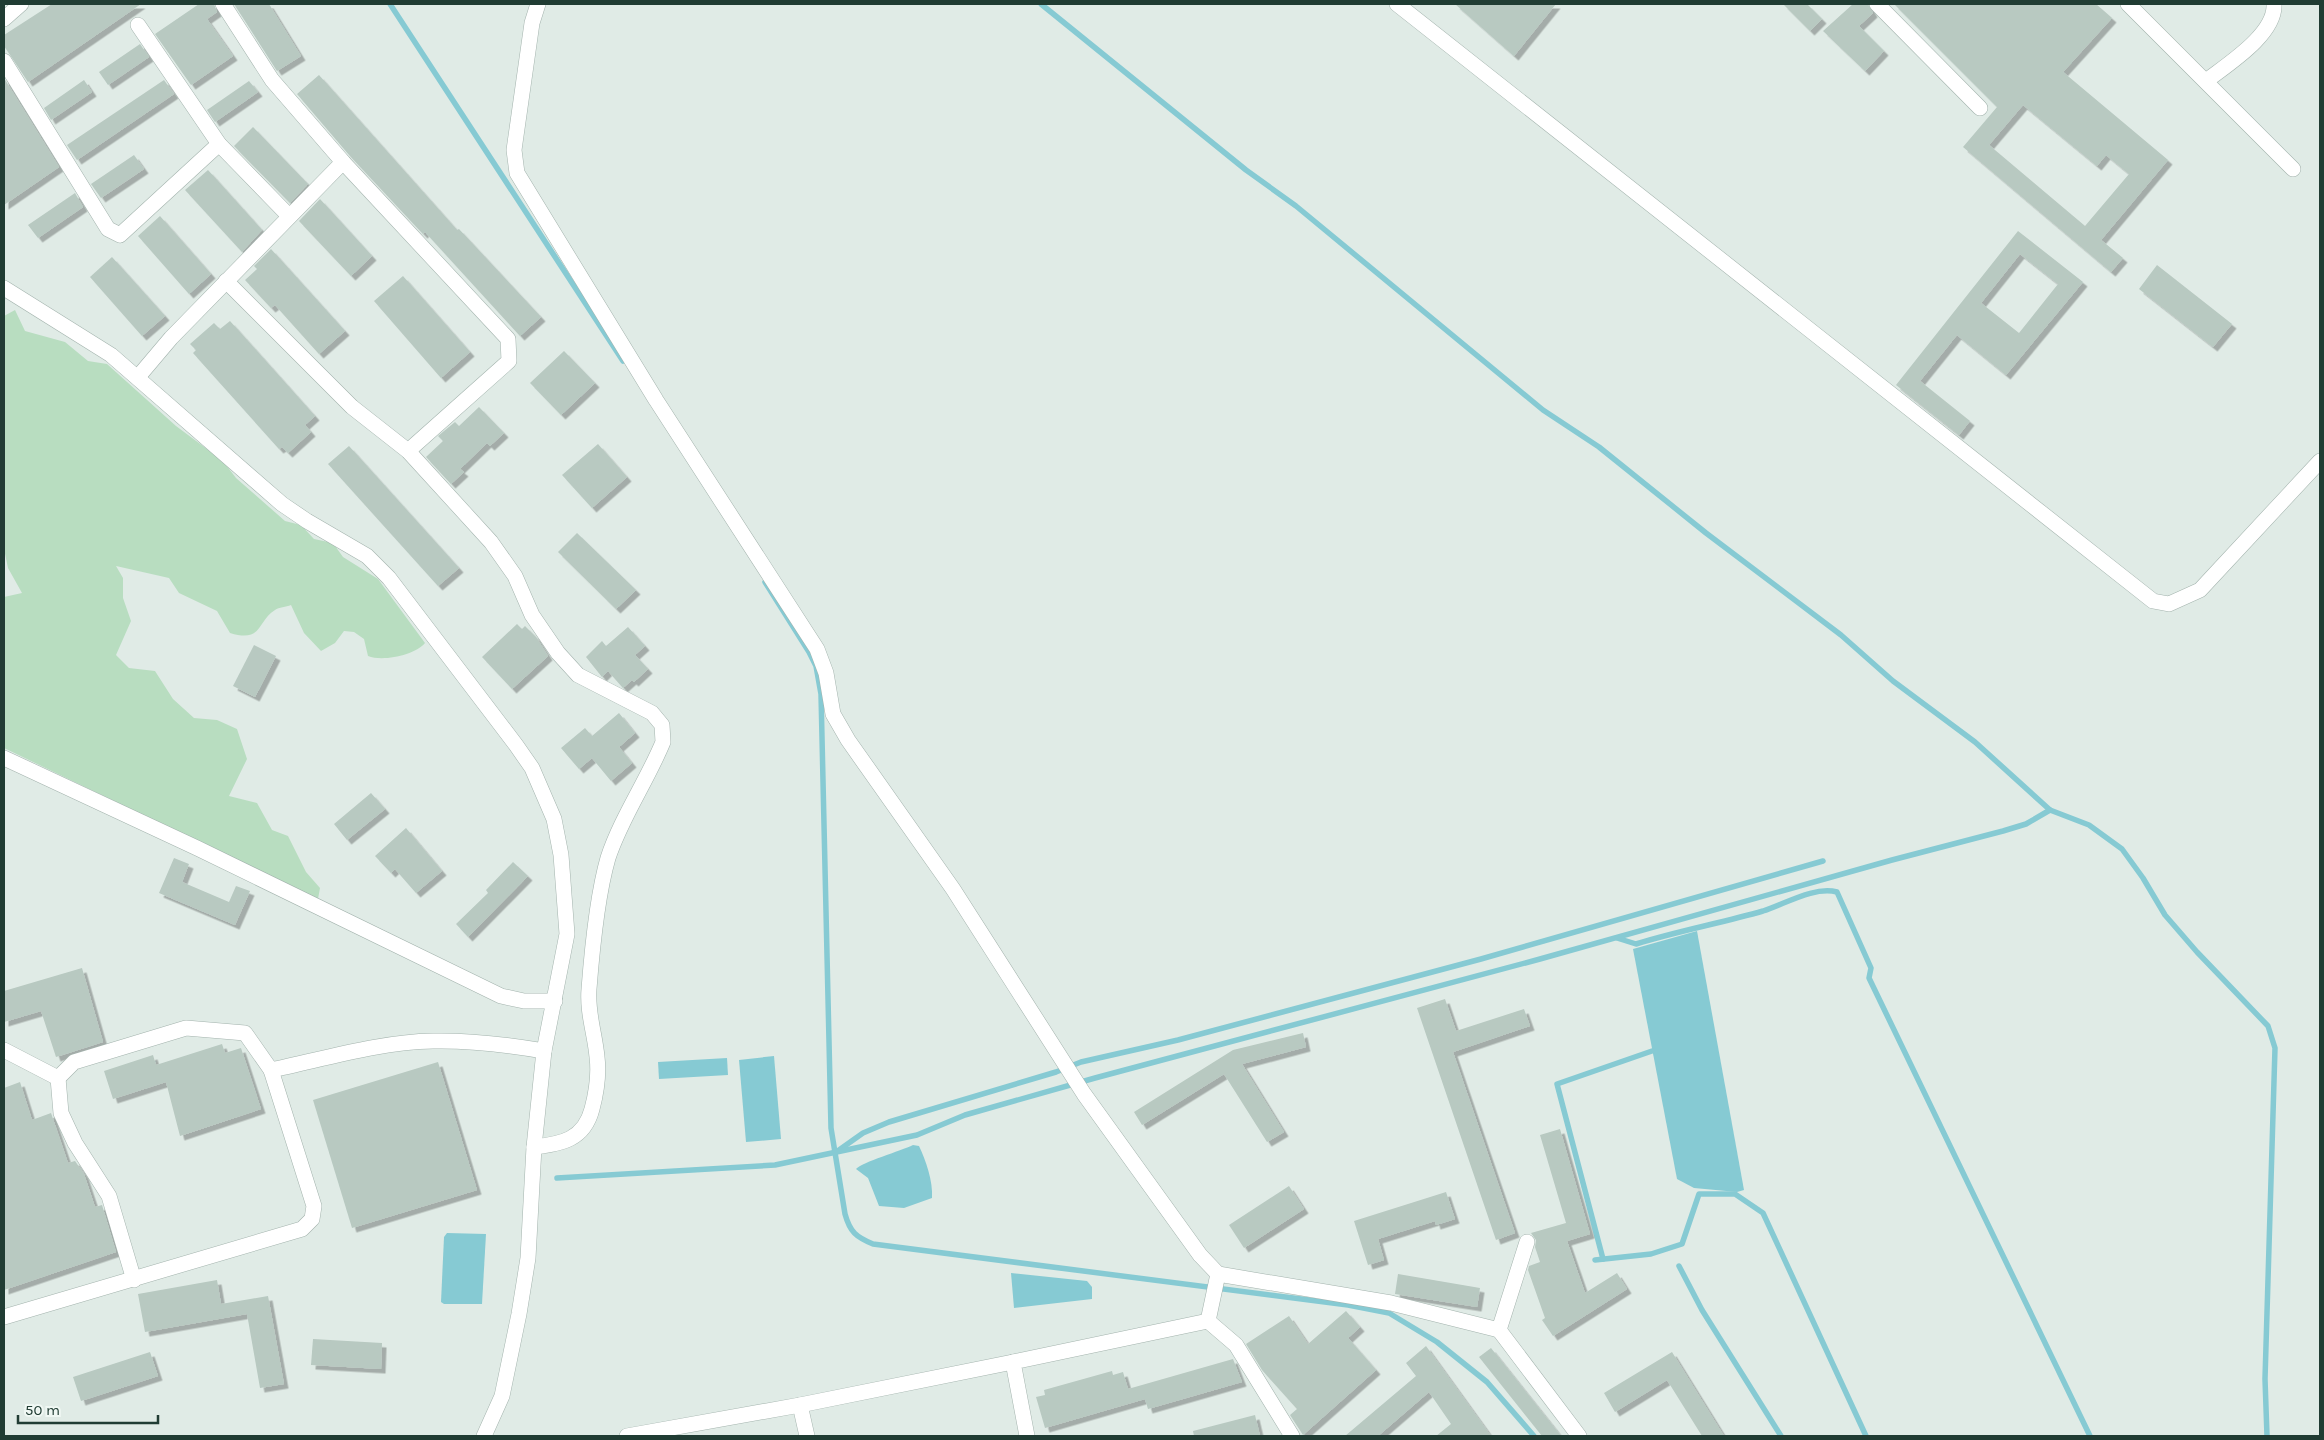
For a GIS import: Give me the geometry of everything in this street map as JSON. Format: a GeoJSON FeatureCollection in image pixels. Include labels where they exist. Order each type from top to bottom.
{"type":"FeatureCollection","features":[{"type":"Feature","properties":{"kind":"street"},"geometry":{"type":"LineString","coordinates":[[4,19],[22,4]]}},
{"type":"Feature","properties":{"kind":"street"},"geometry":{"type":"LineString","coordinates":[[223,4],[272,80],[343,162],[508,339],[509,362],[408,451]]}},
{"type":"Feature","properties":{"kind":"street"},"geometry":{"type":"LineString","coordinates":[[538,4],[532,23],[514,150],[517,173],[656,400],[816,648],[826,673],[833,714],[848,740],[953,888],[1063,1064],[1200,1255],[1217,1278],[1391,1303],[1499,1330],[1579,1436]]}},
{"type":"Feature","properties":{"kind":"street"},"geometry":{"type":"LineString","coordinates":[[1397,4],[2153,601],[2169,604],[2200,590],[2320,461]]}},
{"type":"Feature","properties":{"kind":"street"},"geometry":{"type":"LineString","coordinates":[[1877,4],[1980,108]]}},
{"type":"Feature","properties":{"kind":"street"},"geometry":{"type":"LineString","coordinates":[[2128,4],[2293,169]]}},
{"type":"Feature","properties":{"kind":"street"},"geometry":{"type":"LineString","coordinates":[[2206,81],[2242,54],[2269,26],[2275,14],[2274,4]]}},
{"type":"Feature","properties":{"kind":"street"},"geometry":{"type":"LineString","coordinates":[[138,25],[219,144],[290,216]]}},
{"type":"Feature","properties":{"kind":"street"},"geometry":{"type":"LineString","coordinates":[[4,60],[108,229],[120,235],[219,144]]}},
{"type":"Feature","properties":{"kind":"street"},"geometry":{"type":"LineString","coordinates":[[138,377],[171,338],[343,162]]}},
{"type":"Feature","properties":{"kind":"street"},"geometry":{"type":"LineString","coordinates":[[226,281],[352,407],[408,451],[491,542],[515,576],[532,615],[558,653],[578,675],[652,713],[662,725],[663,742],[608,858],[601,890],[588,991],[589,1012],[598,1070],[592,1110],[586,1124],[576,1135],[560,1144],[534,1147]]}},
{"type":"Feature","properties":{"kind":"street"},"geometry":{"type":"LineString","coordinates":[[4,288],[110,355],[138,377],[282,504],[367,556],[389,578],[532,768],[554,819],[561,855],[567,934],[544,1051],[534,1147],[528,1258],[519,1314],[502,1396],[484,1436]]}},
{"type":"Feature","properties":{"kind":"street"},"geometry":{"type":"LineString","coordinates":[[4,758],[197,848],[501,996],[524,1001],[555,1001]]}},
{"type":"Feature","properties":{"kind":"street"},"geometry":{"type":"LineString","coordinates":[[4,1317],[302,1229],[312,1220],[314,1206],[271,1070],[245,1033],[186,1028],[74,1062],[58,1078]]}},
{"type":"Feature","properties":{"kind":"street"},"geometry":{"type":"LineString","coordinates":[[271,1070],[389,1046],[433,1041],[506,1045],[544,1051]]}},
{"type":"Feature","properties":{"kind":"street"},"geometry":{"type":"LineString","coordinates":[[4,1050],[58,1078]]}},
{"type":"Feature","properties":{"kind":"street"},"geometry":{"type":"LineString","coordinates":[[58,1078],[62,1113],[75,1143],[109,1196],[134,1280]]}},
{"type":"Feature","properties":{"kind":"street"},"geometry":{"type":"LineString","coordinates":[[1499,1330],[1526,1242]]}},
{"type":"Feature","properties":{"kind":"street"},"geometry":{"type":"LineString","coordinates":[[1208,1320],[1217,1278]]}},
{"type":"Feature","properties":{"kind":"street"},"geometry":{"type":"LineString","coordinates":[[627,1436],[800,1405],[1208,1320]]}},
{"type":"Feature","properties":{"kind":"street"},"geometry":{"type":"LineString","coordinates":[[1208,1320],[1236,1345],[1292,1436]]}},
{"type":"Feature","properties":{"kind":"street"},"geometry":{"type":"LineString","coordinates":[[1013,1362],[1027,1436]]}},
{"type":"Feature","properties":{"kind":"street"},"geometry":{"type":"LineString","coordinates":[[800,1405],[807,1436]]}},
{"type":"Feature","properties":{"kind":"green space"},"geometry":{"type":"Polygon","coordinates":[[[15,310],[25,331],[65,342],[88,361],[107,364],[176,426],[223,461],[236,478],[285,521],[301,525],[314,539],[333,543],[343,557],[378,579],[425,643],[407,654],[390,658],[374,658],[368,656],[364,639],[354,632],[344,631],[335,643],[321,651],[304,633],[291,605],[275,610],[254,633],[241,635],[230,633],[217,611],[179,593],[169,578],[116,566],[123,578],[123,598],[131,621],[116,655],[129,668],[155,671],[173,699],[194,718],[217,720],[237,729],[247,759],[229,796],[257,803],[272,830],[288,836],[306,872],[320,888],[318,899],[4,748],[4,597],[22,593],[8,568],[4,549],[4,316],[15,310]]]}},
{"type":"Feature","properties":{"kind":"water"},"geometry":{"type":"Polygon","coordinates":[[[1697,931],[1744,1190],[1737,1192],[1694,1188],[1677,1179],[1633,949],[1697,931]]]}},
{"type":"Feature","properties":{"kind":"water"},"geometry":{"type":"Polygon","coordinates":[[[774,1056],[781,1139],[746,1142],[739,1060],[774,1056]]]}},
{"type":"Feature","properties":{"kind":"water"},"geometry":{"type":"Polygon","coordinates":[[[727,1058],[728,1075],[659,1079],[658,1062],[727,1058]]]}},
{"type":"Feature","properties":{"kind":"water"},"geometry":{"type":"Polygon","coordinates":[[[913,1145],[919,1146],[924,1158],[930,1178],[932,1198],[904,1208],[879,1206],[868,1178],[856,1169],[866,1163],[913,1145]]]}},
{"type":"Feature","properties":{"kind":"water"},"geometry":{"type":"Polygon","coordinates":[[[447,1233],[486,1234],[482,1304],[444,1304],[441,1302],[444,1237],[447,1233]]]}},
{"type":"Feature","properties":{"kind":"water"},"geometry":{"type":"Polygon","coordinates":[[[1011,1273],[1087,1281],[1092,1287],[1092,1299],[1014,1308],[1011,1273]]]}},
{"type":"Feature","properties":{"kind":"building"},"geometry":{"type":"Polygon","coordinates":[[[52,4],[141,4],[28,82],[4,46],[4,35],[52,4]]]}},
{"type":"Feature","properties":{"kind":"building"},"geometry":{"type":"Polygon","coordinates":[[[199,4],[214,4],[217,12],[207,19],[233,56],[191,85],[155,34],[199,4]]]}},
{"type":"Feature","properties":{"kind":"building"},"geometry":{"type":"Polygon","coordinates":[[[234,4],[269,4],[301,56],[277,71],[234,4]]]}},
{"type":"Feature","properties":{"kind":"building"},"geometry":{"type":"Polygon","coordinates":[[[1455,4],[1556,4],[1514,56],[1455,4]]]}},
{"type":"Feature","properties":{"kind":"building"},"geometry":{"type":"Polygon","coordinates":[[[1783,4],[1807,4],[1822,19],[1810,31],[1783,4]]]}},
{"type":"Feature","properties":{"kind":"building"},"geometry":{"type":"Polygon","coordinates":[[[1853,4],[1868,4],[1873,13],[1859,26],[1884,51],[1865,71],[1823,31],[1853,4]]]}},
{"type":"Feature","properties":{"kind":"building"},"geometry":{"type":"Polygon","coordinates":[[[1894,4],[2096,4],[2112,18],[2063,72],[2168,160],[2101,240],[2123,258],[2111,272],[1963,147],[1997,107],[1894,4]],[[2023,105],[1989,145],[2085,226],[2129,174],[2106,155],[2097,166],[2023,105]]]}},
{"type":"Feature","properties":{"kind":"building"},"geometry":{"type":"Polygon","coordinates":[[[140,44],[149,57],[108,85],[99,72],[140,44]]]}},
{"type":"Feature","properties":{"kind":"building"},"geometry":{"type":"Polygon","coordinates":[[[319,75],[457,230],[459,229],[541,317],[520,336],[425,232],[423,234],[350,156],[297,94],[319,75]]]}},
{"type":"Feature","properties":{"kind":"building"},"geometry":{"type":"Polygon","coordinates":[[[4,78],[59,167],[4,205],[4,78]]]}},
{"type":"Feature","properties":{"kind":"building"},"geometry":{"type":"Polygon","coordinates":[[[84,80],[92,92],[51,120],[44,108],[84,80]]]}},
{"type":"Feature","properties":{"kind":"building"},"geometry":{"type":"Polygon","coordinates":[[[164,80],[174,94],[77,160],[67,145],[164,80]]]}},
{"type":"Feature","properties":{"kind":"building"},"geometry":{"type":"Polygon","coordinates":[[[249,81],[258,92],[215,122],[207,110],[249,81]]]}},
{"type":"Feature","properties":{"kind":"building"},"geometry":{"type":"Polygon","coordinates":[[[253,127],[308,184],[290,203],[234,146],[253,127]]]}},
{"type":"Feature","properties":{"kind":"building"},"geometry":{"type":"Polygon","coordinates":[[[134,155],[144,169],[101,198],[91,184],[134,155]]]}},
{"type":"Feature","properties":{"kind":"building"},"geometry":{"type":"Polygon","coordinates":[[[208,170],[262,230],[242,252],[185,190],[208,170]]]}},
{"type":"Feature","properties":{"kind":"building"},"geometry":{"type":"Polygon","coordinates":[[[75,193],[83,207],[38,238],[28,225],[75,193]]]}},
{"type":"Feature","properties":{"kind":"building"},"geometry":{"type":"Polygon","coordinates":[[[320,199],[372,256],[351,276],[299,221],[320,199]]]}},
{"type":"Feature","properties":{"kind":"building"},"geometry":{"type":"Polygon","coordinates":[[[160,216],[211,274],[189,294],[138,236],[160,216]]]}},
{"type":"Feature","properties":{"kind":"building"},"geometry":{"type":"Polygon","coordinates":[[[2018,231],[2083,282],[2006,375],[1957,335],[1920,381],[1970,421],[1959,435],[1896,385],[2018,231]],[[2020,254],[1981,303],[2019,333],[2058,284],[2020,254]]]}},
{"type":"Feature","properties":{"kind":"building"},"geometry":{"type":"Polygon","coordinates":[[[271,249],[345,331],[319,354],[275,305],[271,308],[245,280],[257,269],[254,266],[271,249]]]}},
{"type":"Feature","properties":{"kind":"building"},"geometry":{"type":"Polygon","coordinates":[[[112,257],[165,316],[142,336],[90,277],[112,257]]]}},
{"type":"Feature","properties":{"kind":"building"},"geometry":{"type":"Polygon","coordinates":[[[2157,265],[2232,324],[2213,347],[2139,289],[2157,265]]]}},
{"type":"Feature","properties":{"kind":"building"},"geometry":{"type":"Polygon","coordinates":[[[403,276],[470,352],[441,378],[374,301],[403,276]]]}},
{"type":"Feature","properties":{"kind":"building"},"geometry":{"type":"Polygon","coordinates":[[[230,321],[315,416],[305,425],[311,432],[288,453],[282,447],[279,449],[193,353],[196,350],[190,344],[214,323],[220,329],[230,321]]]}},
{"type":"Feature","properties":{"kind":"building"},"geometry":{"type":"Polygon","coordinates":[[[564,351],[595,383],[561,415],[530,383],[564,351]]]}},
{"type":"Feature","properties":{"kind":"building"},"geometry":{"type":"Polygon","coordinates":[[[479,407],[504,433],[490,446],[487,443],[460,469],[464,472],[451,484],[426,457],[443,441],[438,436],[455,422],[459,426],[479,407]]]}},
{"type":"Feature","properties":{"kind":"building"},"geometry":{"type":"Polygon","coordinates":[[[598,444],[627,477],[592,508],[562,475],[598,444]]]}},
{"type":"Feature","properties":{"kind":"building"},"geometry":{"type":"Polygon","coordinates":[[[349,446],[459,568],[438,586],[328,464],[349,446]]]}},
{"type":"Feature","properties":{"kind":"building"},"geometry":{"type":"Polygon","coordinates":[[[577,533],[636,590],[616,609],[558,552],[577,533]]]}},
{"type":"Feature","properties":{"kind":"building"},"geometry":{"type":"Polygon","coordinates":[[[517,624],[522,629],[525,626],[536,637],[548,656],[512,689],[482,657],[517,624]]]}},
{"type":"Feature","properties":{"kind":"building"},"geometry":{"type":"Polygon","coordinates":[[[628,627],[645,646],[635,655],[648,669],[634,682],[632,680],[623,688],[608,671],[602,677],[586,657],[602,641],[606,646],[628,627]]]}},
{"type":"Feature","properties":{"kind":"building"},"geometry":{"type":"Polygon","coordinates":[[[254,645],[276,656],[255,697],[233,686],[254,645]]]}},
{"type":"Feature","properties":{"kind":"building"},"geometry":{"type":"Polygon","coordinates":[[[619,713],[635,733],[619,747],[632,763],[611,781],[592,758],[579,769],[561,748],[585,728],[592,736],[619,713]]]}},
{"type":"Feature","properties":{"kind":"building"},"geometry":{"type":"Polygon","coordinates":[[[371,793],[385,809],[347,840],[334,824],[371,793]]]}},
{"type":"Feature","properties":{"kind":"building"},"geometry":{"type":"Polygon","coordinates":[[[406,828],[442,871],[416,893],[395,869],[391,873],[375,856],[406,828]]]}},
{"type":"Feature","properties":{"kind":"building"},"geometry":{"type":"Polygon","coordinates":[[[174,858],[189,864],[182,882],[229,902],[236,886],[250,891],[235,925],[159,893],[174,858]]]}},
{"type":"Feature","properties":{"kind":"building"},"geometry":{"type":"Polygon","coordinates":[[[513,862],[528,876],[468,937],[456,924],[488,893],[486,890],[513,862]]]}},
{"type":"Feature","properties":{"kind":"building"},"geometry":{"type":"Polygon","coordinates":[[[82,968],[103,1042],[56,1057],[41,1011],[4,1022],[4,991],[82,968]]]}},
{"type":"Feature","properties":{"kind":"building"},"geometry":{"type":"Polygon","coordinates":[[[1445,999],[1456,1031],[1524,1009],[1530,1026],[1453,1052],[1515,1233],[1496,1240],[1417,1008],[1445,999]]]}},
{"type":"Feature","properties":{"kind":"building"},"geometry":{"type":"Polygon","coordinates":[[[1303,1033],[1306,1047],[1242,1064],[1284,1132],[1267,1142],[1224,1074],[1142,1125],[1134,1112],[1233,1050],[1303,1033]]]}},
{"type":"Feature","properties":{"kind":"building"},"geometry":{"type":"Polygon","coordinates":[[[222,1044],[225,1053],[241,1048],[261,1109],[180,1136],[166,1082],[113,1099],[104,1071],[153,1055],[156,1065],[222,1044]]]}},
{"type":"Feature","properties":{"kind":"building"},"geometry":{"type":"Polygon","coordinates":[[[438,1062],[477,1190],[352,1228],[313,1100],[438,1062]]]}},
{"type":"Feature","properties":{"kind":"building"},"geometry":{"type":"Polygon","coordinates":[[[20,1082],[32,1120],[51,1113],[68,1163],[75,1161],[84,1174],[95,1207],[102,1205],[116,1252],[4,1290],[4,1088],[20,1082]]]}},
{"type":"Feature","properties":{"kind":"building"},"geometry":{"type":"Polygon","coordinates":[[[1560,1129],[1590,1234],[1567,1241],[1585,1293],[1617,1273],[1627,1289],[1553,1336],[1542,1320],[1545,1318],[1528,1270],[1529,1266],[1540,1262],[1535,1247],[1536,1240],[1531,1233],[1566,1223],[1540,1135],[1560,1129]]]}},
{"type":"Feature","properties":{"kind":"building"},"geometry":{"type":"Polygon","coordinates":[[[1289,1186],[1304,1209],[1244,1248],[1229,1225],[1289,1186]]]}},
{"type":"Feature","properties":{"kind":"building"},"geometry":{"type":"Polygon","coordinates":[[[1446,1192],[1455,1219],[1436,1225],[1435,1221],[1378,1239],[1384,1260],[1368,1265],[1354,1221],[1446,1192]]]}},
{"type":"Feature","properties":{"kind":"building"},"geometry":{"type":"Polygon","coordinates":[[[1398,1274],[1480,1288],[1477,1307],[1395,1294],[1398,1274]]]}},
{"type":"Feature","properties":{"kind":"building"},"geometry":{"type":"Polygon","coordinates":[[[217,1280],[221,1304],[268,1296],[284,1384],[260,1388],[247,1314],[145,1332],[138,1294],[217,1280]]]}},
{"type":"Feature","properties":{"kind":"building"},"geometry":{"type":"Polygon","coordinates":[[[1346,1311],[1360,1327],[1348,1338],[1376,1370],[1303,1435],[1290,1415],[1297,1409],[1262,1370],[1246,1344],[1289,1316],[1308,1344],[1346,1311]]]}},
{"type":"Feature","properties":{"kind":"building"},"geometry":{"type":"Polygon","coordinates":[[[313,1339],[382,1343],[381,1369],[311,1365],[313,1339]]]}},
{"type":"Feature","properties":{"kind":"building"},"geometry":{"type":"Polygon","coordinates":[[[1426,1346],[1491,1436],[1436,1436],[1451,1424],[1429,1392],[1378,1436],[1345,1436],[1416,1376],[1406,1363],[1426,1346]]]}},
{"type":"Feature","properties":{"kind":"building"},"geometry":{"type":"Polygon","coordinates":[[[1491,1348],[1561,1436],[1542,1436],[1479,1357],[1491,1348]]]}},
{"type":"Feature","properties":{"kind":"building"},"geometry":{"type":"Polygon","coordinates":[[[150,1352],[158,1376],[81,1401],[73,1377],[150,1352]]]}},
{"type":"Feature","properties":{"kind":"building"},"geometry":{"type":"Polygon","coordinates":[[[1672,1352],[1724,1436],[1702,1436],[1667,1380],[1615,1412],[1604,1393],[1672,1352]]]}},
{"type":"Feature","properties":{"kind":"building"},"geometry":{"type":"Polygon","coordinates":[[[1233,1359],[1242,1382],[1148,1409],[1145,1399],[1045,1428],[1036,1397],[1045,1395],[1044,1390],[1112,1371],[1113,1375],[1123,1372],[1128,1389],[1233,1359]]]}},
{"type":"Feature","properties":{"kind":"building"},"geometry":{"type":"Polygon","coordinates":[[[1255,1415],[1260,1436],[1194,1436],[1193,1431],[1255,1415]]]}},
{"type":"Feature","properties":{"kind":"waterway"},"geometry":{"type":"LineString","coordinates":[[390,4],[623,361]]}},
{"type":"Feature","properties":{"kind":"waterway"},"geometry":{"type":"LineString","coordinates":[[1041,4],[1246,170],[1296,206],[1543,410],[1599,447],[1706,533],[1841,635],[1893,681],[1975,742],[2050,810],[2089,825],[2122,849],[2143,878],[2165,915],[2197,952],[2268,1026],[2275,1048],[2265,1379],[2267,1436]]}},
{"type":"Feature","properties":{"kind":"waterway"},"geometry":{"type":"LineString","coordinates":[[765,582],[809,652],[816,666],[821,694],[831,1128],[845,1214],[854,1233],[873,1244],[1348,1305],[1389,1313],[1437,1342],[1487,1382],[1534,1436]]}},
{"type":"Feature","properties":{"kind":"waterway"},"geometry":{"type":"LineString","coordinates":[[557,1178],[775,1165],[917,1135],[965,1115],[1095,1078],[1540,959],[1892,860],[2003,831],[2026,824],[2050,810]]}},
{"type":"Feature","properties":{"kind":"waterway"},"geometry":{"type":"LineString","coordinates":[[839,1150],[863,1133],[889,1122],[1056,1072],[1081,1062],[1178,1040],[1481,959],[1823,861]]}},
{"type":"Feature","properties":{"kind":"waterway"},"geometry":{"type":"LineString","coordinates":[[1617,938],[1636,944],[1763,911],[1819,891],[1837,892],[1871,968],[1869,978],[2090,1436]]}},
{"type":"Feature","properties":{"kind":"waterway"},"geometry":{"type":"LineString","coordinates":[[1603,1259],[1557,1084],[1652,1051]]}},
{"type":"Feature","properties":{"kind":"waterway"},"geometry":{"type":"LineString","coordinates":[[1595,1260],[1651,1254],[1682,1244],[1699,1194],[1735,1194],[1763,1213],[1866,1436]]}},
{"type":"Feature","properties":{"kind":"waterway"},"geometry":{"type":"LineString","coordinates":[[1679,1266],[1702,1310],[1781,1436]]}}]}
